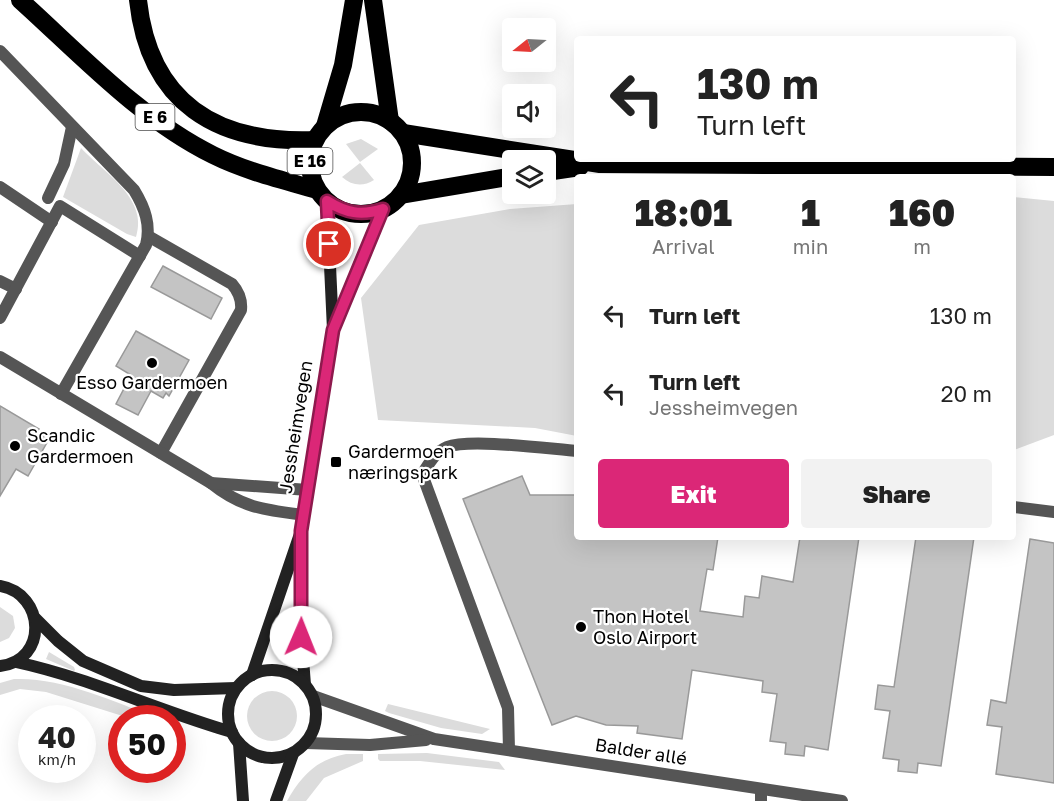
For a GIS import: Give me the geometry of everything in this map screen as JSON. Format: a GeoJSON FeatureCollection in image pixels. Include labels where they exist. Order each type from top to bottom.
{"type":"FeatureCollection","features":[{"type":"Feature","properties":{"kind":"highway","name":"E 6"},"geometry":{"type":"LineString","coordinates":[[20,0],[126,95],[171,129],[213,155],[322,196]]}},
{"type":"Feature","properties":{"kind":"highway","name":"E 6"},"geometry":{"type":"LineString","coordinates":[[138,0],[142,30],[158,68],[177,95],[199,114],[227,129],[254,137],[320,133]]}},
{"type":"Feature","properties":{"kind":"highway","name":"E 16"},"geometry":{"type":"LineString","coordinates":[[322,196],[311,174],[310,156],[343,65],[354,0]]}},
{"type":"Feature","properties":{"kind":"highway"},"geometry":{"type":"LineString","coordinates":[[322,196],[354,213],[369,213],[383,209],[400,195],[409,181],[412,164],[410,148],[397,127],[373,0]]}},
{"type":"Feature","properties":{"kind":"highway","name":"E 16"},"geometry":{"type":"LineString","coordinates":[[320,133],[343,115],[364,112],[431,140],[574,160]]}},
{"type":"Feature","properties":{"kind":"highway","name":"E 16"},"geometry":{"type":"LineString","coordinates":[[586,162],[600,164],[1054,167]]}},
{"type":"Feature","properties":{"kind":"highway","name":"E 16"},"geometry":{"type":"LineString","coordinates":[[556,171],[600,164]]}},
{"type":"Feature","properties":{"kind":"highway"},"geometry":{"type":"LineString","coordinates":[[400,195],[502,178]]}},
{"type":"Feature","properties":{"kind":"main road","name":"Jessheimvegen"},"geometry":{"type":"LineString","coordinates":[[322,196],[333,330]]}},
{"type":"Feature","properties":{"kind":"main road","name":"Jessheimvegen"},"geometry":{"type":"LineString","coordinates":[[252,675],[301,531],[333,330],[383,209]]}},
{"type":"Feature","properties":{"kind":"main road","name":"Jessheimvegen"},"geometry":{"type":"LineString","coordinates":[[301,531],[300,620],[305,685]]}},
{"type":"Feature","properties":{"kind":"main road"},"geometry":{"type":"LineString","coordinates":[[0,586],[14,590],[24,597],[35,618],[83,661],[141,686],[174,690],[236,688]]}},
{"type":"Feature","properties":{"kind":"main road"},"geometry":{"type":"LineString","coordinates":[[5,666],[33,643],[35,618]]}},
{"type":"Feature","properties":{"kind":"main road"},"geometry":{"type":"LineString","coordinates":[[5,666],[105,688],[235,738],[248,751],[270,759],[293,754],[306,743],[314,729],[316,712],[313,696],[305,685],[286,672],[274,670],[252,675],[236,688],[228,710],[235,738],[243,801]]}},
{"type":"Feature","properties":{"kind":"main road"},"geometry":{"type":"LineString","coordinates":[[276,801],[293,754]]}},
{"type":"Feature","properties":{"kind":"street"},"geometry":{"type":"LineString","coordinates":[[0,51],[134,190],[146,212],[148,236],[140,256],[61,394]]}},
{"type":"Feature","properties":{"kind":"street"},"geometry":{"type":"LineString","coordinates":[[48,198],[64,164],[72,128]]}},
{"type":"Feature","properties":{"kind":"street"},"geometry":{"type":"LineString","coordinates":[[0,187],[52,222]]}},
{"type":"Feature","properties":{"kind":"street"},"geometry":{"type":"LineString","coordinates":[[0,318],[60,206],[140,256]]}},
{"type":"Feature","properties":{"kind":"street"},"geometry":{"type":"LineString","coordinates":[[148,236],[232,284],[237,290],[241,304],[241,310],[161,453]]}},
{"type":"Feature","properties":{"kind":"street"},"geometry":{"type":"LineString","coordinates":[[0,281],[16,288]]}},
{"type":"Feature","properties":{"kind":"street"},"geometry":{"type":"LineString","coordinates":[[0,357],[211,483],[232,500],[304,515]]}},
{"type":"Feature","properties":{"kind":"street"},"geometry":{"type":"LineString","coordinates":[[509,750],[508,708],[422,474],[433,457],[447,447],[481,444],[574,451]]}},
{"type":"Feature","properties":{"kind":"street"},"geometry":{"type":"LineString","coordinates":[[211,483],[308,490]]}},
{"type":"Feature","properties":{"kind":"street"},"geometry":{"type":"LineString","coordinates":[[1016,507],[1054,512]]}},
{"type":"Feature","properties":{"kind":"street","name":"Balder allé"},"geometry":{"type":"LineString","coordinates":[[313,696],[434,739],[509,750],[761,795],[842,801]]}},
{"type":"Feature","properties":{"kind":"street","name":"Balder allé"},"geometry":{"type":"LineString","coordinates":[[306,743],[370,745],[434,739]]}},
{"type":"Feature","properties":{"kind":"shaded area"},"geometry":{"type":"Polygon","coordinates":[[[361,139],[378,149],[360,162],[346,144],[361,139]]]}},
{"type":"Feature","properties":{"kind":"shaded area"},"geometry":{"type":"Polygon","coordinates":[[[81,148],[122,187],[130,198],[136,210],[138,223],[136,237],[63,197],[81,148]]]}},
{"type":"Feature","properties":{"kind":"shaded area"},"geometry":{"type":"Polygon","coordinates":[[[360,163],[374,180],[366,184],[358,184],[342,177],[360,163]]]}},
{"type":"Feature","properties":{"kind":"shaded area"},"geometry":{"type":"Polygon","coordinates":[[[1016,197],[1054,201],[1054,435],[1016,449],[1016,197]]]}},
{"type":"Feature","properties":{"kind":"shaded area"},"geometry":{"type":"Polygon","coordinates":[[[574,204],[574,435],[535,428],[378,420],[361,298],[419,225],[510,209],[574,204]]]}},
{"type":"Feature","properties":{"kind":"shaded area"},"geometry":{"type":"Polygon","coordinates":[[[0,607],[13,616],[15,628],[9,638],[0,642],[0,607]]]}},
{"type":"Feature","properties":{"kind":"shaded area"},"geometry":{"type":"Polygon","coordinates":[[[49,652],[74,667],[75,670],[46,659],[49,652]]]}},
{"type":"Feature","properties":{"kind":"shaded area"},"geometry":{"type":"Polygon","coordinates":[[[14,679],[50,682],[123,705],[108,705],[108,711],[96,708],[96,705],[88,705],[46,692],[20,689],[0,695],[0,683],[14,679]]]}},
{"type":"Feature","properties":{"kind":"shaded area"},"geometry":{"type":"Polygon","coordinates":[[[267,691],[277,691],[290,698],[297,711],[297,721],[290,734],[277,741],[267,741],[258,737],[251,730],[247,721],[247,711],[251,702],[258,695],[267,691]]]}},
{"type":"Feature","properties":{"kind":"shaded area"},"geometry":{"type":"Polygon","coordinates":[[[388,704],[490,729],[482,734],[441,728],[389,713],[385,711],[388,704]]]}},
{"type":"Feature","properties":{"kind":"shaded area"},"geometry":{"type":"Polygon","coordinates":[[[427,753],[499,762],[505,770],[420,761],[380,761],[378,759],[378,754],[427,753]]]}},
{"type":"Feature","properties":{"kind":"shaded area"},"geometry":{"type":"Polygon","coordinates":[[[346,754],[363,754],[363,761],[324,778],[306,801],[287,801],[304,776],[318,764],[346,754]]]}},
{"type":"Feature","properties":{"kind":"building"},"geometry":{"type":"Polygon","coordinates":[[[163,266],[222,298],[211,319],[151,287],[163,266]]]}},
{"type":"Feature","properties":{"kind":"building","name":"Esso Gardermoen"},"geometry":{"type":"Polygon","coordinates":[[[136,331],[189,360],[169,396],[166,393],[163,398],[151,391],[138,415],[116,404],[131,375],[116,366],[136,331]]]}},
{"type":"Feature","properties":{"kind":"building","name":"Scandic Gardermoen"},"geometry":{"type":"Polygon","coordinates":[[[0,406],[39,429],[37,432],[49,439],[28,476],[16,469],[0,496],[0,406]]]}},
{"type":"Feature","properties":{"kind":"building","name":"Thon Hotel Oslo Airport"},"geometry":{"type":"Polygon","coordinates":[[[522,476],[530,495],[574,495],[574,540],[718,540],[713,570],[707,569],[700,611],[743,617],[745,596],[759,598],[762,576],[793,582],[800,540],[859,540],[828,750],[805,746],[804,756],[785,754],[786,743],[770,741],[777,694],[762,692],[763,681],[692,670],[682,739],[637,733],[638,726],[606,725],[576,716],[552,725],[463,499],[522,476]]]}},
{"type":"Feature","properties":{"kind":"building"},"geometry":{"type":"Polygon","coordinates":[[[1030,539],[1054,543],[1054,783],[996,774],[1002,727],[987,725],[991,700],[1006,703],[1030,539]]]}},
{"type":"Feature","properties":{"kind":"building"},"geometry":{"type":"Polygon","coordinates":[[[916,540],[974,540],[941,766],[918,763],[917,773],[898,771],[899,760],[883,758],[890,711],[875,709],[878,685],[894,687],[916,540]]]}},
{"type":"Feature","properties":{"kind":"place","name":"Esso Gardermoen"},"geometry":{"type":"Point","coordinates":[152,363]}},
{"type":"Feature","properties":{"kind":"place","name":"Scandic Gardermoen"},"geometry":{"type":"Point","coordinates":[15,446]}},
{"type":"Feature","properties":{"kind":"place","name":"Gardermoen næringspark"},"geometry":{"type":"Point","coordinates":[336,462]}},
{"type":"Feature","properties":{"kind":"place","name":"Thon Hotel Oslo Airport"},"geometry":{"type":"Point","coordinates":[581,627]}},
{"type":"Feature","properties":{"kind":"route"},"geometry":{"type":"LineString","coordinates":[[301,637],[301,531],[333,330],[383,209],[369,213],[354,213],[340,209],[327,201],[329,244]]}}]}
